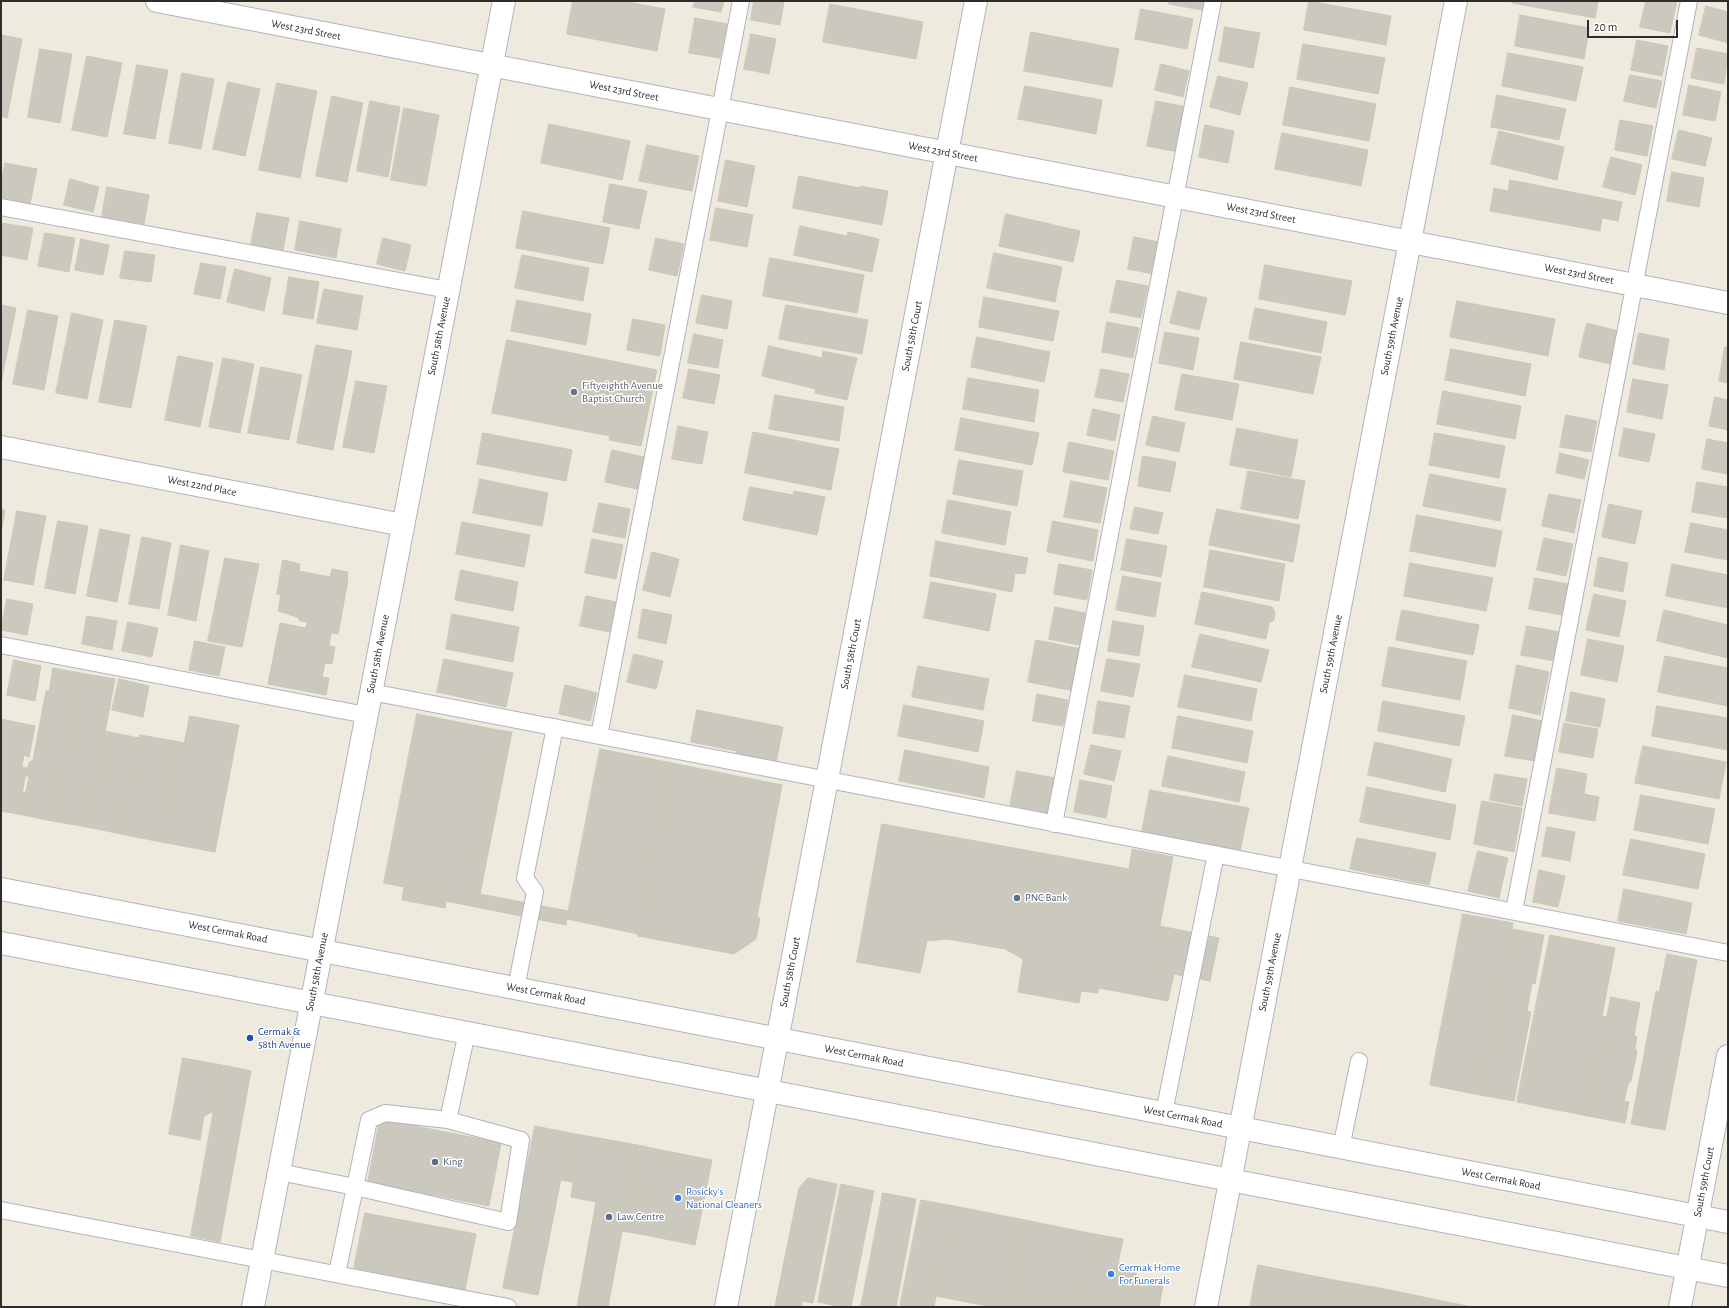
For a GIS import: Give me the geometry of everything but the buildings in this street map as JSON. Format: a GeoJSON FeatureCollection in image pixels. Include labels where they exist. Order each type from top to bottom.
{"type":"FeatureCollection","features":[{"type":"Feature","properties":{"kind":"street","name":"West 23rd Street"},"geometry":{"type":"LineString","coordinates":[[157,1],[1728,303]]}},
{"type":"Feature","properties":{"kind":"street","name":"South 58th Avenue"},"geometry":{"type":"LineString","coordinates":[[253,1307],[504,1]]}},
{"type":"Feature","properties":{"kind":"street","name":"South 58th Court"},"geometry":{"type":"LineString","coordinates":[[726,1307],[976,1]]}},
{"type":"Feature","properties":{"kind":"street","name":"South 59th Avenue"},"geometry":{"type":"LineString","coordinates":[[1206,1307],[1456,1]]}},
{"type":"Feature","properties":{"kind":"street","name":"West 22nd Place"},"geometry":{"type":"LineString","coordinates":[[1,447],[404,524]]}},
{"type":"Feature","properties":{"kind":"street","name":"West Cermak Road"},"geometry":{"type":"LineString","coordinates":[[1,889],[322,950],[777,1040],[1728,1222]]}},
{"type":"Feature","properties":{"kind":"street"},"geometry":{"type":"LineString","coordinates":[[1,943],[1728,1276]]}},
{"type":"Feature","properties":{"kind":"street","name":"South 59th Court"},"geometry":{"type":"LineString","coordinates":[[1680,1307],[1728,1056]]}},
{"type":"Feature","properties":{"kind":"lane"},"geometry":{"type":"LineString","coordinates":[[599,736],[740,1]]}},
{"type":"Feature","properties":{"kind":"lane"},"geometry":{"type":"LineString","coordinates":[[1054,824],[1213,1]]}},
{"type":"Feature","properties":{"kind":"lane"},"geometry":{"type":"LineString","coordinates":[[1514,912],[1689,1]]}},
{"type":"Feature","properties":{"kind":"lane"},"geometry":{"type":"LineString","coordinates":[[1,207],[448,290]]}},
{"type":"Feature","properties":{"kind":"lane"},"geometry":{"type":"LineString","coordinates":[[1,645],[366,715]]}},
{"type":"Feature","properties":{"kind":"lane"},"geometry":{"type":"LineString","coordinates":[[371,692],[1728,953]]}},
{"type":"Feature","properties":{"kind":"lane"},"geometry":{"type":"LineString","coordinates":[[516,988],[535,892],[525,878],[555,727]]}},
{"type":"Feature","properties":{"kind":"lane"},"geometry":{"type":"LineString","coordinates":[[1164,1113],[1216,854]]}},
{"type":"Feature","properties":{"kind":"lane"},"geometry":{"type":"LineString","coordinates":[[448,1120],[467,1032]]}},
{"type":"Feature","properties":{"kind":"lane"},"geometry":{"type":"LineString","coordinates":[[1341,1148],[1359,1061]]}},
{"type":"Feature","properties":{"kind":"lane"},"geometry":{"type":"LineString","coordinates":[[279,1172],[355,1187],[508,1222],[521,1140],[448,1120],[385,1113],[369,1120],[355,1187],[337,1274]]}},
{"type":"Feature","properties":{"kind":"lane"},"geometry":{"type":"LineString","coordinates":[[1,1210],[508,1307]]}},
{"type":"Feature","properties":{"kind":"place","name":"Fiftyeighth Avenue Baptist Church"},"geometry":{"type":"Point","coordinates":[574,392]}},
{"type":"Feature","properties":{"kind":"place","name":"PNC Bank"},"geometry":{"type":"Point","coordinates":[1017,898]}},
{"type":"Feature","properties":{"kind":"place","name":"Cermak & 58th Avenue"},"geometry":{"type":"Point","coordinates":[250,1038]}},
{"type":"Feature","properties":{"kind":"place","name":"King"},"geometry":{"type":"Point","coordinates":[435,1162]}},
{"type":"Feature","properties":{"kind":"place","name":"Rosicky's National Cleaners"},"geometry":{"type":"Point","coordinates":[678,1198]}},
{"type":"Feature","properties":{"kind":"place","name":"Law Centre"},"geometry":{"type":"Point","coordinates":[609,1217]}},
{"type":"Feature","properties":{"kind":"place","name":"Cermak Home For Funerals"},"geometry":{"type":"Point","coordinates":[1111,1274]}}]}
